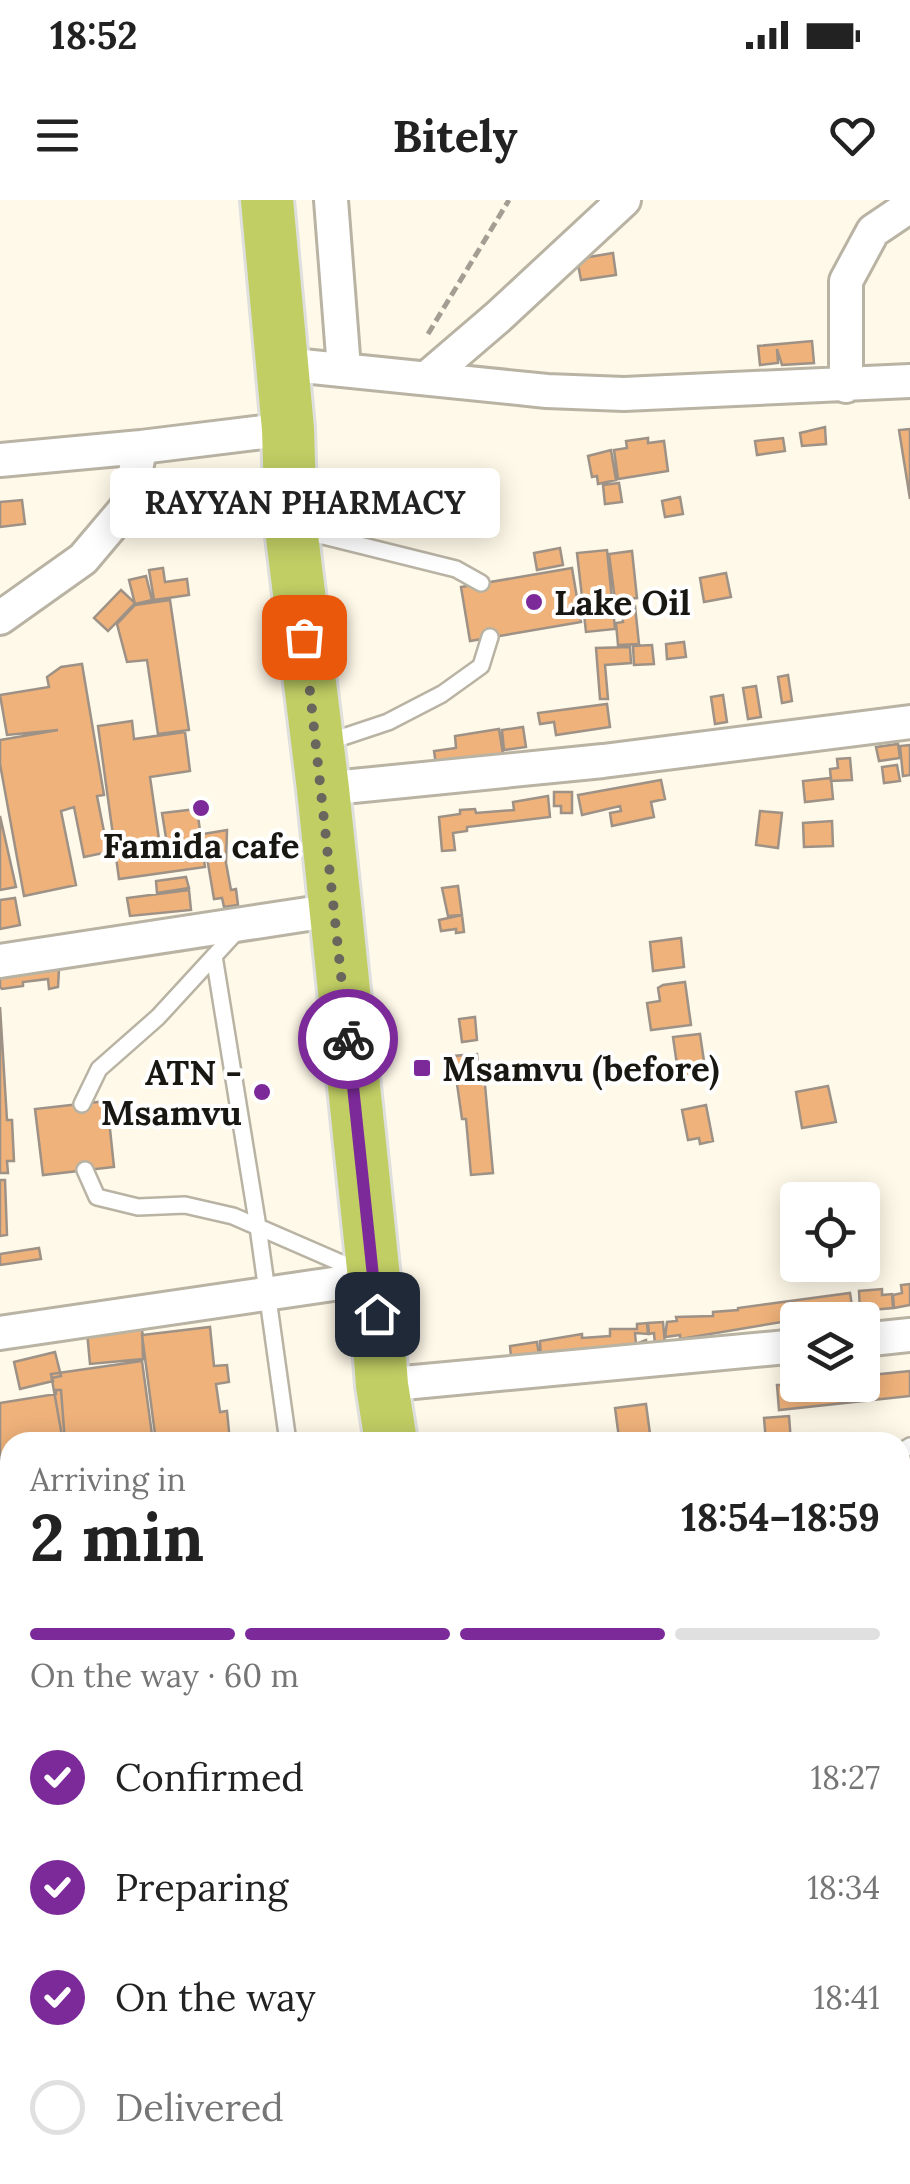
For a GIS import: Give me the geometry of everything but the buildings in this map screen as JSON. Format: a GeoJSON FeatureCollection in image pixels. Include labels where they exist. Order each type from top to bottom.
{"type":"FeatureCollection","features":[{"type":"Feature","properties":{"kind":"highway"},"geometry":{"type":"LineString","coordinates":[[267,200],[288,429],[291,528],[389,1432]]}},
{"type":"Feature","properties":{"kind":"street"},"geometry":{"type":"LineString","coordinates":[[331,200],[344,369]]}},
{"type":"Feature","properties":{"kind":"street"},"geometry":{"type":"LineString","coordinates":[[415,376],[498,318],[624,200]]}},
{"type":"Feature","properties":{"kind":"street"},"geometry":{"type":"LineString","coordinates":[[846,386],[846,281],[873,231],[910,206]]}},
{"type":"Feature","properties":{"kind":"street"},"geometry":{"type":"LineString","coordinates":[[283,364],[547,391],[624,394],[910,381]]}},
{"type":"Feature","properties":{"kind":"street"},"geometry":{"type":"LineString","coordinates":[[0,460],[140,448],[288,429]]}},
{"type":"Feature","properties":{"kind":"street"},"geometry":{"type":"LineString","coordinates":[[0,618],[84,559],[127,506],[140,448]]}},
{"type":"Feature","properties":{"kind":"street"},"geometry":{"type":"LineString","coordinates":[[320,767],[604,761],[910,722]]}},
{"type":"Feature","properties":{"kind":"street"},"geometry":{"type":"LineString","coordinates":[[0,961],[334,910]]}},
{"type":"Feature","properties":{"kind":"street"},"geometry":{"type":"LineString","coordinates":[[0,1333],[374,1278]]}},
{"type":"Feature","properties":{"kind":"street"},"geometry":{"type":"LineString","coordinates":[[880,1338],[910,1335]]}},
{"type":"Feature","properties":{"kind":"street"},"geometry":{"type":"LineString","coordinates":[[382,1386],[780,1348]]}},
{"type":"Feature","properties":{"kind":"lane"},"geometry":{"type":"LineString","coordinates":[[291,528],[456,569],[481,584]]}},
{"type":"Feature","properties":{"kind":"lane"},"geometry":{"type":"LineString","coordinates":[[320,767],[481,666],[490,637]]}},
{"type":"Feature","properties":{"kind":"lane"},"geometry":{"type":"LineString","coordinates":[[82,1104],[99,1069],[158,1018],[244,923]]}},
{"type":"Feature","properties":{"kind":"lane"},"geometry":{"type":"LineString","coordinates":[[214,956],[286,1432]]}},
{"type":"Feature","properties":{"kind":"lane"},"geometry":{"type":"LineString","coordinates":[[85,1170],[97,1197],[138,1207],[186,1204],[233,1216],[374,1278]]}},
{"type":"Feature","properties":{"kind":"path"},"geometry":{"type":"LineString","coordinates":[[415,376],[509,200]]}},
{"type":"Feature","properties":{"kind":"way so far"},"geometry":{"type":"LineString","coordinates":[[304,637],[348,1039]]}},
{"type":"Feature","properties":{"kind":"place","name":"Lake Oil"},"geometry":{"type":"Point","coordinates":[534,602]}},
{"type":"Feature","properties":{"kind":"place","name":"RAYYAN PHARMACY"},"geometry":{"type":"Point","coordinates":[304,637]}},
{"type":"Feature","properties":{"kind":"place","name":"Famida cafe"},"geometry":{"type":"Point","coordinates":[201,808]}},
{"type":"Feature","properties":{"kind":"place","name":"Msamvu (before)"},"geometry":{"type":"Point","coordinates":[422,1068]}},
{"type":"Feature","properties":{"kind":"place","name":"ATN - Msamvu"},"geometry":{"type":"Point","coordinates":[262,1092]}},
{"type":"Feature","properties":{"kind":"route"},"geometry":{"type":"LineString","coordinates":[[348,1039],[377,1314]]}}]}
